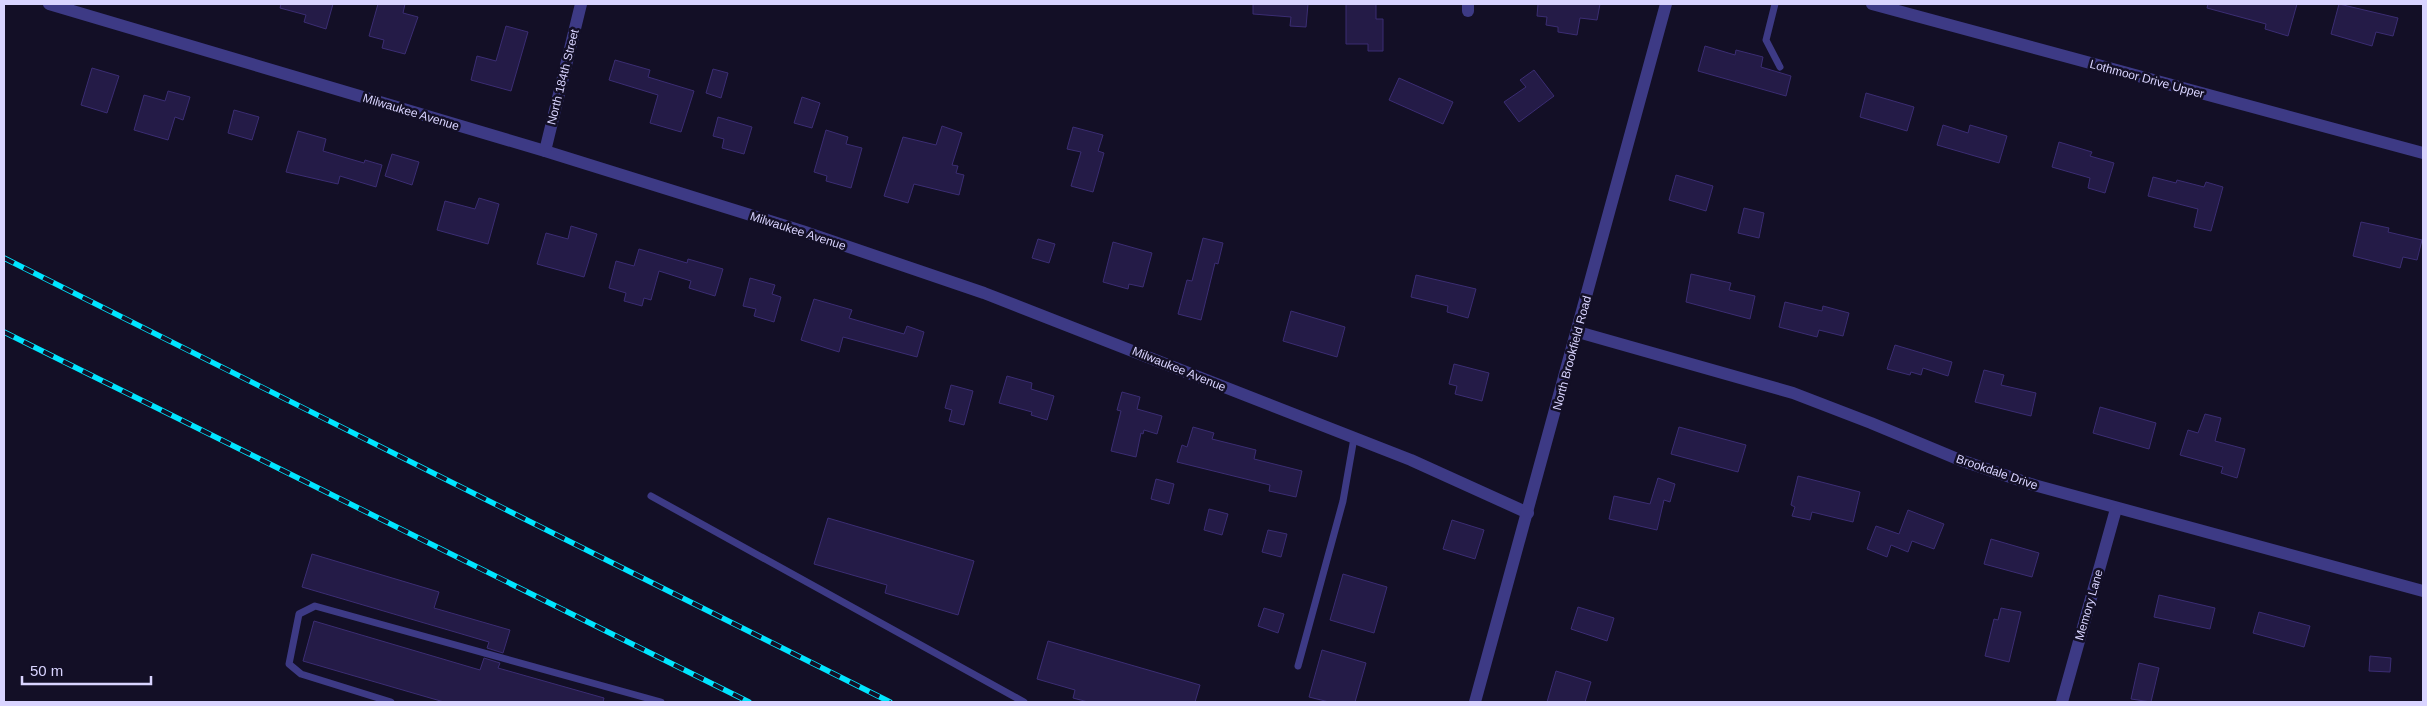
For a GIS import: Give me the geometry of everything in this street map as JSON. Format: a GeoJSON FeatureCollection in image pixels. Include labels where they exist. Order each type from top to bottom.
{"type":"FeatureCollection","features":[{"type":"Feature","properties":{"kind":"street","name":"Milwaukee Avenue"},"geometry":{"type":"LineString","coordinates":[[49,4],[545,151],[802,231],[984,293],[1411,460],[1528,513]]}},
{"type":"Feature","properties":{"kind":"street","name":"North 184th Street"},"geometry":{"type":"LineString","coordinates":[[545,151],[581,4]]}},
{"type":"Feature","properties":{"kind":"street","name":"North Brookfield Road"},"geometry":{"type":"LineString","coordinates":[[1475,702],[1578,332],[1666,4]]}},
{"type":"Feature","properties":{"kind":"street","name":"Lothmoor Drive Upper"},"geometry":{"type":"LineString","coordinates":[[1872,4],[2423,153]]}},
{"type":"Feature","properties":{"kind":"street","name":"Brookdale Drive"},"geometry":{"type":"LineString","coordinates":[[1578,332],[1793,393],[1960,460],[2034,485],[2116,509],[2423,591]]}},
{"type":"Feature","properties":{"kind":"street","name":"Memory Lane"},"geometry":{"type":"LineString","coordinates":[[2062,702],[2116,509]]}},
{"type":"Feature","properties":{"kind":"lane"},"geometry":{"type":"LineString","coordinates":[[1775,4],[1766,40],[1780,67]]}},
{"type":"Feature","properties":{"kind":"lane"},"geometry":{"type":"LineString","coordinates":[[1298,666],[1343,502],[1354,438]]}},
{"type":"Feature","properties":{"kind":"lane"},"geometry":{"type":"LineString","coordinates":[[651,496],[1024,702]]}},
{"type":"Feature","properties":{"kind":"lane"},"geometry":{"type":"LineString","coordinates":[[391,702],[301,674],[288,664],[299,614],[315,606],[661,702]]}},
{"type":"Feature","properties":{"kind":"building"},"geometry":{"type":"Polygon","coordinates":[[[281,4],[333,4],[326,29],[304,22],[306,15],[280,8],[281,4]]]}},
{"type":"Feature","properties":{"kind":"building"},"geometry":{"type":"Polygon","coordinates":[[[378,4],[405,4],[403,13],[418,17],[405,54],[382,48],[384,40],[369,36],[378,4]]]}},
{"type":"Feature","properties":{"kind":"building"},"geometry":{"type":"Polygon","coordinates":[[[1253,4],[1308,4],[1306,27],[1290,26],[1291,17],[1253,14],[1253,4]]]}},
{"type":"Feature","properties":{"kind":"building"},"geometry":{"type":"Polygon","coordinates":[[[1346,4],[1376,4],[1376,19],[1383,19],[1383,51],[1368,51],[1368,44],[1346,44],[1346,4]]]}},
{"type":"Feature","properties":{"kind":"building"},"geometry":{"type":"Polygon","coordinates":[[[1538,4],[1600,4],[1597,20],[1580,18],[1577,35],[1558,32],[1558,27],[1546,25],[1547,17],[1537,16],[1538,4]]]}},
{"type":"Feature","properties":{"kind":"building"},"geometry":{"type":"Polygon","coordinates":[[[2208,4],[2297,4],[2288,36],[2265,29],[2266,24],[2207,8],[2208,4]]]}},
{"type":"Feature","properties":{"kind":"building"},"geometry":{"type":"Polygon","coordinates":[[[2339,4],[2398,18],[2393,36],[2376,32],[2372,46],[2331,34],[2339,4]]]}},
{"type":"Feature","properties":{"kind":"building"},"geometry":{"type":"Polygon","coordinates":[[[506,26],[528,32],[511,91],[471,80],[477,56],[496,61],[506,26]]]}},
{"type":"Feature","properties":{"kind":"building"},"geometry":{"type":"Polygon","coordinates":[[[1705,46],[1735,55],[1736,50],[1763,57],[1761,67],[1791,76],[1786,96],[1698,71],[1705,46]]]}},
{"type":"Feature","properties":{"kind":"building"},"geometry":{"type":"Polygon","coordinates":[[[615,60],[650,70],[648,77],[694,91],[681,132],[650,123],[658,95],[609,80],[615,60]]]}},
{"type":"Feature","properties":{"kind":"building"},"geometry":{"type":"Polygon","coordinates":[[[92,68],[119,76],[107,113],[81,105],[92,68]]]}},
{"type":"Feature","properties":{"kind":"building"},"geometry":{"type":"Polygon","coordinates":[[[713,69],[728,73],[721,98],[706,93],[713,69]]]}},
{"type":"Feature","properties":{"kind":"building"},"geometry":{"type":"Polygon","coordinates":[[[1534,70],[1554,96],[1519,122],[1504,102],[1526,87],[1520,80],[1534,70]]]}},
{"type":"Feature","properties":{"kind":"building"},"geometry":{"type":"Polygon","coordinates":[[[1399,78],[1453,102],[1443,124],[1389,100],[1399,78]]]}},
{"type":"Feature","properties":{"kind":"building"},"geometry":{"type":"Polygon","coordinates":[[[168,91],[190,97],[183,120],[175,117],[168,140],[134,130],[144,95],[165,101],[168,91]]]}},
{"type":"Feature","properties":{"kind":"building"},"geometry":{"type":"Polygon","coordinates":[[[1866,93],[1914,107],[1907,131],[1860,117],[1866,93]]]}},
{"type":"Feature","properties":{"kind":"building"},"geometry":{"type":"Polygon","coordinates":[[[802,97],[820,103],[812,128],[794,123],[802,97]]]}},
{"type":"Feature","properties":{"kind":"building"},"geometry":{"type":"Polygon","coordinates":[[[234,110],[259,117],[252,140],[228,133],[234,110]]]}},
{"type":"Feature","properties":{"kind":"building"},"geometry":{"type":"Polygon","coordinates":[[[718,117],[752,127],[744,154],[722,148],[724,139],[713,136],[718,117]]]}},
{"type":"Feature","properties":{"kind":"building"},"geometry":{"type":"Polygon","coordinates":[[[1943,125],[1968,133],[1970,125],[2007,136],[1999,163],[1937,145],[1943,125]]]}},
{"type":"Feature","properties":{"kind":"building"},"geometry":{"type":"Polygon","coordinates":[[[942,126],[962,133],[952,165],[958,166],[956,173],[964,175],[959,195],[914,184],[908,203],[884,196],[903,137],[936,145],[942,126]]]}},
{"type":"Feature","properties":{"kind":"building"},"geometry":{"type":"Polygon","coordinates":[[[1073,127],[1103,135],[1098,151],[1104,153],[1093,192],[1071,186],[1081,152],[1067,149],[1073,127]]]}},
{"type":"Feature","properties":{"kind":"building"},"geometry":{"type":"Polygon","coordinates":[[[826,130],[848,137],[846,144],[862,148],[851,188],[826,181],[827,176],[814,172],[826,130]]]}},
{"type":"Feature","properties":{"kind":"building"},"geometry":{"type":"Polygon","coordinates":[[[298,131],[326,139],[323,151],[364,163],[365,160],[382,165],[376,187],[340,176],[338,184],[286,172],[298,131]]]}},
{"type":"Feature","properties":{"kind":"building"},"geometry":{"type":"Polygon","coordinates":[[[2059,142],[2092,152],[2090,156],[2114,163],[2105,193],[2088,188],[2090,178],[2052,167],[2059,142]]]}},
{"type":"Feature","properties":{"kind":"building"},"geometry":{"type":"Polygon","coordinates":[[[392,154],[419,162],[412,185],[385,176],[392,154]]]}},
{"type":"Feature","properties":{"kind":"building"},"geometry":{"type":"Polygon","coordinates":[[[1676,175],[1713,186],[1706,211],[1669,200],[1676,175]]]}},
{"type":"Feature","properties":{"kind":"building"},"geometry":{"type":"Polygon","coordinates":[[[2153,177],[2176,183],[2177,180],[2204,187],[2206,182],[2223,187],[2211,231],[2194,227],[2198,209],[2148,196],[2153,177]]]}},
{"type":"Feature","properties":{"kind":"building"},"geometry":{"type":"Polygon","coordinates":[[[479,198],[499,204],[488,244],[437,230],[445,201],[475,209],[479,198]]]}},
{"type":"Feature","properties":{"kind":"building"},"geometry":{"type":"Polygon","coordinates":[[[1744,208],[1764,213],[1759,238],[1738,233],[1744,208]]]}},
{"type":"Feature","properties":{"kind":"building"},"geometry":{"type":"Polygon","coordinates":[[[2361,222],[2389,228],[2388,232],[2422,240],[2417,260],[2403,257],[2400,268],[2353,256],[2361,222]]]}},
{"type":"Feature","properties":{"kind":"building"},"geometry":{"type":"Polygon","coordinates":[[[571,226],[597,234],[584,277],[537,264],[546,233],[568,239],[571,226]]]}},
{"type":"Feature","properties":{"kind":"building"},"geometry":{"type":"Polygon","coordinates":[[[1203,238],[1223,243],[1218,264],[1215,263],[1201,320],[1178,314],[1187,280],[1192,281],[1203,238]]]}},
{"type":"Feature","properties":{"kind":"building"},"geometry":{"type":"Polygon","coordinates":[[[1038,239],[1055,244],[1049,263],[1032,258],[1038,239]]]}},
{"type":"Feature","properties":{"kind":"building"},"geometry":{"type":"Polygon","coordinates":[[[1113,242],[1152,253],[1143,287],[1129,284],[1128,289],[1103,282],[1113,242]]]}},
{"type":"Feature","properties":{"kind":"building"},"geometry":{"type":"Polygon","coordinates":[[[639,249],[687,263],[688,259],[723,269],[715,296],[689,288],[691,281],[659,271],[651,300],[644,298],[642,306],[624,301],[626,293],[609,288],[616,261],[634,266],[639,249]]]}},
{"type":"Feature","properties":{"kind":"building"},"geometry":{"type":"Polygon","coordinates":[[[1691,274],[1731,283],[1729,290],[1755,296],[1750,319],[1686,302],[1691,274]]]}},
{"type":"Feature","properties":{"kind":"building"},"geometry":{"type":"Polygon","coordinates":[[[1416,275],[1476,289],[1468,318],[1447,312],[1448,306],[1411,297],[1416,275]]]}},
{"type":"Feature","properties":{"kind":"building"},"geometry":{"type":"Polygon","coordinates":[[[750,278],[775,285],[772,294],[781,297],[774,322],[754,316],[756,309],[743,306],[750,278]]]}},
{"type":"Feature","properties":{"kind":"building"},"geometry":{"type":"Polygon","coordinates":[[[814,299],[852,310],[849,318],[904,334],[907,326],[924,332],[917,357],[843,337],[839,352],[801,340],[814,299]]]}},
{"type":"Feature","properties":{"kind":"building"},"geometry":{"type":"Polygon","coordinates":[[[1785,302],[1822,311],[1823,306],[1849,313],[1843,336],[1819,330],[1817,337],[1779,327],[1785,302]]]}},
{"type":"Feature","properties":{"kind":"building"},"geometry":{"type":"Polygon","coordinates":[[[1291,311],[1345,327],[1337,357],[1283,341],[1291,311]]]}},
{"type":"Feature","properties":{"kind":"building"},"geometry":{"type":"Polygon","coordinates":[[[1895,345],[1952,362],[1948,376],[1923,368],[1921,375],[1911,372],[1910,375],[1887,369],[1895,345]]]}},
{"type":"Feature","properties":{"kind":"building"},"geometry":{"type":"Polygon","coordinates":[[[1454,364],[1489,373],[1482,401],[1455,394],[1457,386],[1449,384],[1454,364]]]}},
{"type":"Feature","properties":{"kind":"building"},"geometry":{"type":"Polygon","coordinates":[[[1984,370],[2004,375],[2001,385],[2036,393],[2031,416],[1975,402],[1984,370]]]}},
{"type":"Feature","properties":{"kind":"building"},"geometry":{"type":"Polygon","coordinates":[[[1007,376],[1032,383],[1031,389],[1054,396],[1047,420],[1031,415],[1032,412],[999,403],[1007,376]]]}},
{"type":"Feature","properties":{"kind":"building"},"geometry":{"type":"Polygon","coordinates":[[[951,385],[973,391],[964,425],[949,421],[952,410],[945,408],[951,385]]]}},
{"type":"Feature","properties":{"kind":"building"},"geometry":{"type":"Polygon","coordinates":[[[1122,392],[1140,397],[1137,409],[1162,416],[1157,434],[1144,430],[1143,434],[1141,433],[1136,457],[1111,451],[1121,411],[1117,410],[1122,392]]]}},
{"type":"Feature","properties":{"kind":"building"},"geometry":{"type":"Polygon","coordinates":[[[2100,407],[2156,423],[2149,449],[2093,433],[2100,407]]]}},
{"type":"Feature","properties":{"kind":"building"},"geometry":{"type":"Polygon","coordinates":[[[2205,414],[2221,418],[2215,441],[2245,449],[2237,478],[2221,473],[2223,467],[2180,455],[2188,430],[2198,433],[2205,414]]]}},
{"type":"Feature","properties":{"kind":"building"},"geometry":{"type":"Polygon","coordinates":[[[1193,427],[1214,433],[1212,439],[1256,450],[1254,459],[1302,471],[1296,497],[1269,491],[1270,485],[1177,462],[1182,445],[1187,447],[1193,427]]]}},
{"type":"Feature","properties":{"kind":"building"},"geometry":{"type":"Polygon","coordinates":[[[1679,427],[1746,445],[1738,472],[1671,454],[1679,427]]]}},
{"type":"Feature","properties":{"kind":"building"},"geometry":{"type":"Polygon","coordinates":[[[1798,476],[1860,492],[1853,522],[1812,512],[1810,520],[1792,516],[1795,507],[1791,505],[1798,476]]]}},
{"type":"Feature","properties":{"kind":"building"},"geometry":{"type":"Polygon","coordinates":[[[1658,478],[1675,484],[1670,502],[1664,500],[1657,530],[1609,519],[1614,496],[1650,504],[1658,478]]]}},
{"type":"Feature","properties":{"kind":"building"},"geometry":{"type":"Polygon","coordinates":[[[1156,479],[1174,484],[1169,504],[1151,499],[1156,479]]]}},
{"type":"Feature","properties":{"kind":"building"},"geometry":{"type":"Polygon","coordinates":[[[1209,509],[1228,514],[1222,535],[1204,530],[1209,509]]]}},
{"type":"Feature","properties":{"kind":"building"},"geometry":{"type":"Polygon","coordinates":[[[1908,510],[1944,524],[1934,549],[1912,541],[1908,552],[1891,545],[1887,557],[1867,549],[1876,526],[1899,534],[1908,510]]]}},
{"type":"Feature","properties":{"kind":"building"},"geometry":{"type":"Polygon","coordinates":[[[828,518],[974,561],[958,615],[885,593],[887,585],[814,564],[828,518]]]}},
{"type":"Feature","properties":{"kind":"building"},"geometry":{"type":"Polygon","coordinates":[[[1452,520],[1484,530],[1475,559],[1443,549],[1452,520]]]}},
{"type":"Feature","properties":{"kind":"building"},"geometry":{"type":"Polygon","coordinates":[[[1268,530],[1287,534],[1281,557],[1262,552],[1268,530]]]}},
{"type":"Feature","properties":{"kind":"building"},"geometry":{"type":"Polygon","coordinates":[[[1991,539],[2039,553],[2032,577],[1984,564],[1991,539]]]}},
{"type":"Feature","properties":{"kind":"building"},"geometry":{"type":"Polygon","coordinates":[[[312,554],[439,592],[434,608],[510,630],[503,653],[487,648],[489,642],[302,587],[312,554]]]}},
{"type":"Feature","properties":{"kind":"building"},"geometry":{"type":"Polygon","coordinates":[[[1343,574],[1387,587],[1374,633],[1330,620],[1343,574]]]}},
{"type":"Feature","properties":{"kind":"building"},"geometry":{"type":"Polygon","coordinates":[[[2159,595],[2215,608],[2210,629],[2154,617],[2159,595]]]}},
{"type":"Feature","properties":{"kind":"building"},"geometry":{"type":"Polygon","coordinates":[[[1578,607],[1614,618],[1607,641],[1571,629],[1578,607]]]}},
{"type":"Feature","properties":{"kind":"building"},"geometry":{"type":"Polygon","coordinates":[[[1264,608],[1284,614],[1278,633],[1258,626],[1264,608]]]}},
{"type":"Feature","properties":{"kind":"building"},"geometry":{"type":"Polygon","coordinates":[[[2001,608],[2021,612],[2009,662],[1985,656],[1994,619],[1998,620],[2001,608]]]}},
{"type":"Feature","properties":{"kind":"building"},"geometry":{"type":"Polygon","coordinates":[[[2259,612],[2310,626],[2304,647],[2253,633],[2259,612]]]}},
{"type":"Feature","properties":{"kind":"building"},"geometry":{"type":"Polygon","coordinates":[[[314,621],[480,670],[484,658],[500,663],[498,668],[604,698],[603,702],[444,702],[303,661],[314,621]]]}},
{"type":"Feature","properties":{"kind":"building"},"geometry":{"type":"Polygon","coordinates":[[[1048,641],[1200,685],[1195,702],[1088,702],[1073,698],[1075,690],[1037,679],[1048,641]]]}},
{"type":"Feature","properties":{"kind":"building"},"geometry":{"type":"Polygon","coordinates":[[[1322,650],[1366,663],[1355,702],[1329,702],[1309,697],[1322,650]]]}},
{"type":"Feature","properties":{"kind":"building"},"geometry":{"type":"Polygon","coordinates":[[[2370,656],[2391,658],[2390,672],[2369,671],[2370,656]]]}},
{"type":"Feature","properties":{"kind":"building"},"geometry":{"type":"Polygon","coordinates":[[[2139,663],[2159,668],[2151,702],[2131,699],[2139,663]]]}},
{"type":"Feature","properties":{"kind":"building"},"geometry":{"type":"Polygon","coordinates":[[[1556,671],[1591,682],[1585,702],[1547,702],[1556,671]]]}},
{"type":"Feature","properties":{"kind":"railway"},"geometry":{"type":"LineString","coordinates":[[4,258],[890,702]]}},
{"type":"Feature","properties":{"kind":"railway"},"geometry":{"type":"LineString","coordinates":[[4,332],[749,702]]}}]}
